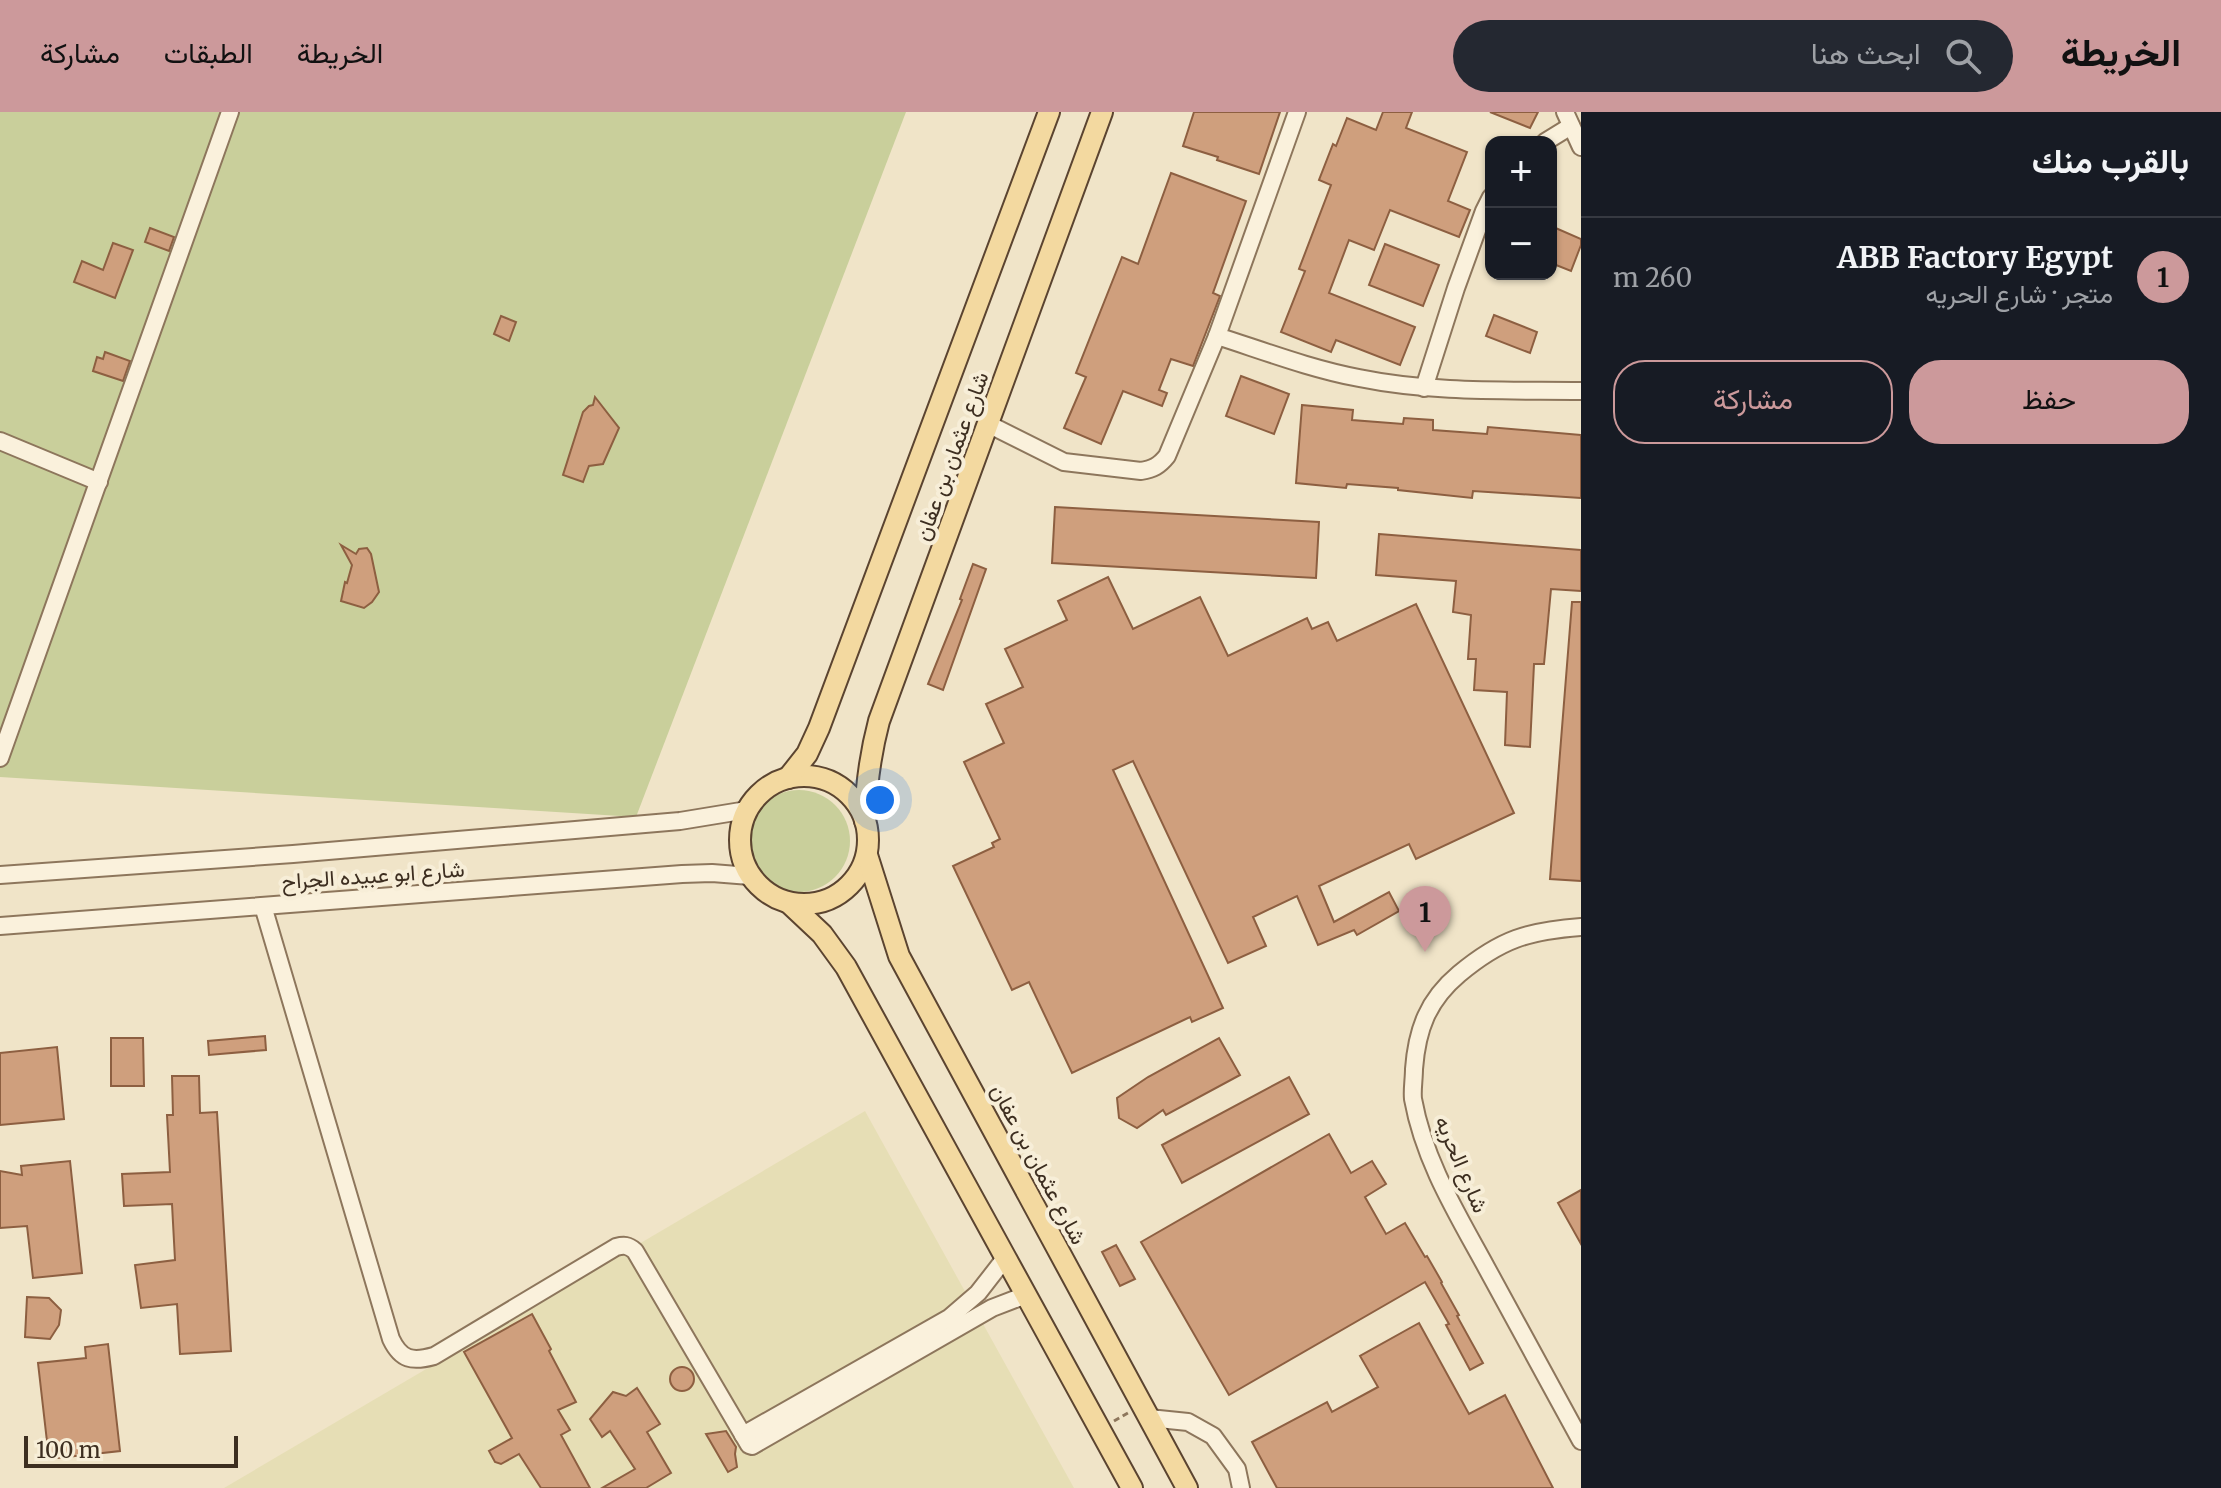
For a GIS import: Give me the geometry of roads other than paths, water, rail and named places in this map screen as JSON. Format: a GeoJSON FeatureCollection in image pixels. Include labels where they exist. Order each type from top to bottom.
{"type":"FeatureCollection","features":[{"type":"Feature","properties":{"kind":"main road","name":"شارع عثمان بن عفان"},"geometry":{"type":"LineString","coordinates":[[788,778],[807,754],[819,728],[1049,112]]}},
{"type":"Feature","properties":{"kind":"main road","name":"شارع عثمان بن عفان"},"geometry":{"type":"LineString","coordinates":[[865,821],[869,760],[879,721],[1102,112]]}},
{"type":"Feature","properties":{"kind":"main road"},"geometry":{"type":"LineString","coordinates":[[807,776],[826,780],[843,789],[857,803],[868,838],[867,855],[859,874],[846,889],[829,900],[810,905],[789,903],[761,888],[750,876],[741,855],[740,832],[747,810],[770,785],[788,778],[807,776]]}},
{"type":"Feature","properties":{"kind":"main road","name":"شارع عثمان بن عفان"},"geometry":{"type":"LineString","coordinates":[[867,855],[899,956],[1187,1488]]}},
{"type":"Feature","properties":{"kind":"main road"},"geometry":{"type":"LineString","coordinates":[[789,903],[822,934],[846,967],[1132,1488]]}},
{"type":"Feature","properties":{"kind":"street"},"geometry":{"type":"LineString","coordinates":[[0,758],[230,112]]}},
{"type":"Feature","properties":{"kind":"street"},"geometry":{"type":"LineString","coordinates":[[988,424],[1064,462],[1141,471],[1160,464],[1167,456],[1217,336],[1297,112]]}},
{"type":"Feature","properties":{"kind":"street"},"geometry":{"type":"LineString","coordinates":[[1551,136],[1568,119],[1581,147]]}},
{"type":"Feature","properties":{"kind":"street"},"geometry":{"type":"LineString","coordinates":[[1424,388],[1486,208]]}},
{"type":"Feature","properties":{"kind":"street"},"geometry":{"type":"LineString","coordinates":[[1217,336],[1360,379],[1424,388],[1581,391]]}},
{"type":"Feature","properties":{"kind":"street"},"geometry":{"type":"LineString","coordinates":[[0,441],[99,482]]}},
{"type":"Feature","properties":{"kind":"street","name":"شارع ابو عبيده الجراح"},"geometry":{"type":"LineString","coordinates":[[0,875],[664,822],[747,810]]}},
{"type":"Feature","properties":{"kind":"street","name":"شارع ابو عبيده الجراح"},"geometry":{"type":"LineString","coordinates":[[0,926],[682,874],[750,876]]}},
{"type":"Feature","properties":{"kind":"street"},"geometry":{"type":"LineString","coordinates":[[263,906],[391,1339],[396,1350],[407,1358],[419,1360],[434,1356],[624,1245],[635,1251],[749,1445],[754,1446],[992,1308],[1026,1295]]}},
{"type":"Feature","properties":{"kind":"street","name":"شارع الحريه"},"geometry":{"type":"LineString","coordinates":[[1581,927],[1545,930],[1508,941],[1475,961],[1446,985],[1427,1012],[1416,1047],[1413,1096],[1424,1143],[1443,1188],[1581,1441]]}},
{"type":"Feature","properties":{"kind":"street"},"geometry":{"type":"LineString","coordinates":[[743,1435],[949,1318],[978,1293],[1006,1257]]}},
{"type":"Feature","properties":{"kind":"street"},"geometry":{"type":"LineString","coordinates":[[1145,1412],[1188,1422],[1213,1436],[1237,1469],[1241,1488]]}},
{"type":"Feature","properties":{"kind":"place","name":"ABB Factory Egypt"},"geometry":{"type":"Point","coordinates":[1425,952]}}]}
